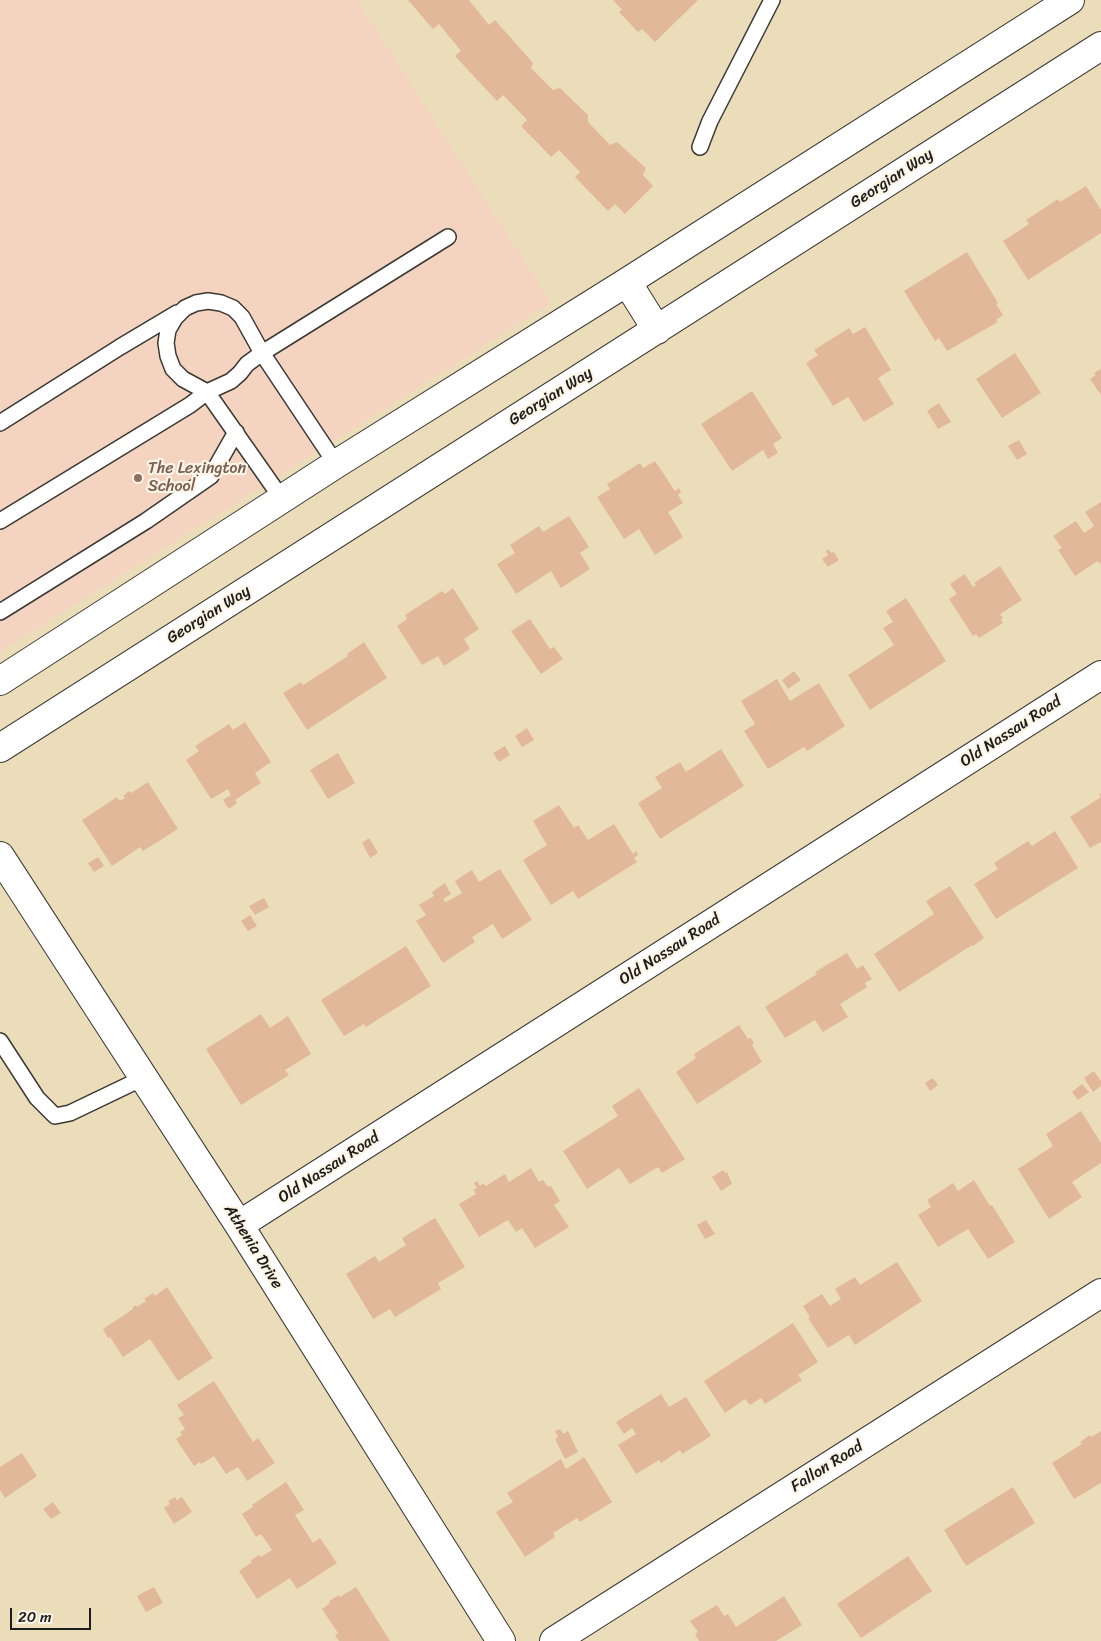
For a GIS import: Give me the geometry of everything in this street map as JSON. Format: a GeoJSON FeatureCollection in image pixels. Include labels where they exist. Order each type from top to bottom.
{"type":"FeatureCollection","features":[{"type":"Feature","properties":{"kind":"street"},"geometry":{"type":"LineString","coordinates":[[0,681],[336,464],[627,282],[1070,0]]}},
{"type":"Feature","properties":{"kind":"street","name":"Georgian Way"},"geometry":{"type":"LineString","coordinates":[[0,748],[1101,46]]}},
{"type":"Feature","properties":{"kind":"street"},"geometry":{"type":"LineString","coordinates":[[627,282],[657,330]]}},
{"type":"Feature","properties":{"kind":"street","name":"Old Nassau Road"},"geometry":{"type":"LineString","coordinates":[[239,1225],[1101,675]]}},
{"type":"Feature","properties":{"kind":"street","name":"Athenia Drive"},"geometry":{"type":"LineString","coordinates":[[0,856],[239,1225],[501,1641]]}},
{"type":"Feature","properties":{"kind":"street","name":"Fallon Road"},"geometry":{"type":"LineString","coordinates":[[554,1641],[1101,1293]]}},
{"type":"Feature","properties":{"kind":"lane"},"geometry":{"type":"LineString","coordinates":[[700,147],[710,121],[772,0]]}},
{"type":"Feature","properties":{"kind":"lane"},"geometry":{"type":"LineString","coordinates":[[0,521],[190,405],[207,392],[231,381],[247,364],[262,353],[448,237]]}},
{"type":"Feature","properties":{"kind":"lane"},"geometry":{"type":"LineString","coordinates":[[0,422],[120,346],[185,308],[196,303],[208,301],[221,303],[233,308],[242,317],[262,353],[336,464]]}},
{"type":"Feature","properties":{"kind":"lane"},"geometry":{"type":"LineString","coordinates":[[185,308],[175,318],[168,330],[166,343],[168,356],[174,369],[183,379],[207,392],[282,499]]}},
{"type":"Feature","properties":{"kind":"lane"},"geometry":{"type":"LineString","coordinates":[[0,612],[146,521],[211,476],[236,432]]}},
{"type":"Feature","properties":{"kind":"lane"},"geometry":{"type":"LineString","coordinates":[[0,1040],[37,1098],[55,1116],[70,1113],[144,1078]]}},
{"type":"Feature","properties":{"kind":"shaded area","name":"The Lexington School"},"geometry":{"type":"Polygon","coordinates":[[[0,0],[357,0],[551,303],[0,652],[0,0]]]}},
{"type":"Feature","properties":{"kind":"building"},"geometry":{"type":"Polygon","coordinates":[[[408,0],[469,0],[489,25],[495,20],[533,63],[531,68],[553,90],[560,88],[588,115],[588,122],[610,145],[617,142],[646,168],[643,175],[653,186],[625,214],[615,204],[608,211],[575,177],[580,172],[559,150],[551,157],[521,126],[527,120],[503,95],[497,101],[455,56],[461,51],[439,24],[433,29],[408,0]]]}},
{"type":"Feature","properties":{"kind":"building"},"geometry":{"type":"Polygon","coordinates":[[[613,0],[698,0],[655,42],[642,29],[638,32],[619,12],[622,10],[613,0]]]}},
{"type":"Feature","properties":{"kind":"building"},"geometry":{"type":"Polygon","coordinates":[[[1086,186],[1101,210],[1101,233],[1028,280],[1003,241],[1029,224],[1026,220],[1058,199],[1060,202],[1086,186]]]}},
{"type":"Feature","properties":{"kind":"building"},"geometry":{"type":"Polygon","coordinates":[[[967,252],[998,303],[996,304],[1003,315],[996,320],[998,322],[947,351],[939,338],[935,341],[904,291],[967,252]]]}},
{"type":"Feature","properties":{"kind":"building"},"geometry":{"type":"Polygon","coordinates":[[[865,327],[891,370],[878,378],[894,404],[864,422],[848,397],[833,406],[806,363],[818,355],[814,350],[849,328],[853,334],[865,327]]]}},
{"type":"Feature","properties":{"kind":"building"},"geometry":{"type":"Polygon","coordinates":[[[1015,353],[1041,393],[1002,418],[976,379],[1015,353]]]}},
{"type":"Feature","properties":{"kind":"building"},"geometry":{"type":"Polygon","coordinates":[[[1101,369],[1101,395],[1090,379],[1096,375],[1094,373],[1101,369]]]}},
{"type":"Feature","properties":{"kind":"building"},"geometry":{"type":"Polygon","coordinates":[[[752,391],[782,438],[773,444],[778,453],[768,459],[763,450],[732,471],[701,424],[752,391]]]}},
{"type":"Feature","properties":{"kind":"building"},"geometry":{"type":"Polygon","coordinates":[[[939,403],[951,422],[938,429],[927,411],[939,403]]]}},
{"type":"Feature","properties":{"kind":"building"},"geometry":{"type":"Polygon","coordinates":[[[1019,440],[1027,454],[1017,460],[1008,446],[1019,440]]]}},
{"type":"Feature","properties":{"kind":"building"},"geometry":{"type":"Polygon","coordinates":[[[655,461],[675,491],[679,488],[681,492],[678,495],[683,503],[668,512],[683,537],[655,555],[639,529],[624,539],[597,497],[610,489],[607,484],[640,463],[643,468],[655,461]]]}},
{"type":"Feature","properties":{"kind":"building"},"geometry":{"type":"Polygon","coordinates":[[[1101,502],[1101,563],[1098,561],[1075,576],[1058,550],[1062,548],[1053,536],[1076,521],[1084,533],[1094,526],[1085,512],[1101,502]]]}},
{"type":"Feature","properties":{"kind":"building"},"geometry":{"type":"Polygon","coordinates":[[[569,516],[589,547],[580,553],[590,569],[561,588],[551,571],[516,594],[497,564],[515,553],[510,545],[539,526],[543,532],[569,516]]]}},
{"type":"Feature","properties":{"kind":"building"},"geometry":{"type":"Polygon","coordinates":[[[828,549],[831,553],[834,552],[839,560],[828,567],[822,559],[828,555],[826,551],[828,549]]]}},
{"type":"Feature","properties":{"kind":"building"},"geometry":{"type":"Polygon","coordinates":[[[1000,566],[1022,600],[1000,614],[1003,618],[1001,620],[1003,623],[979,638],[976,634],[973,636],[949,599],[957,594],[950,584],[965,574],[973,587],[976,585],[974,583],[1000,566]]]}},
{"type":"Feature","properties":{"kind":"building"},"geometry":{"type":"Polygon","coordinates":[[[453,588],[479,629],[464,639],[470,649],[444,666],[438,656],[422,665],[397,626],[407,619],[405,615],[442,591],[445,594],[453,588]]]}},
{"type":"Feature","properties":{"kind":"building"},"geometry":{"type":"Polygon","coordinates":[[[906,598],[946,661],[870,710],[848,675],[894,645],[883,628],[893,622],[886,611],[906,598]]]}},
{"type":"Feature","properties":{"kind":"building"},"geometry":{"type":"Polygon","coordinates":[[[530,619],[550,649],[554,647],[563,659],[541,674],[511,631],[530,619]]]}},
{"type":"Feature","properties":{"kind":"building"},"geometry":{"type":"Polygon","coordinates":[[[364,642],[387,678],[307,730],[283,693],[301,682],[303,685],[348,656],[347,654],[364,642]]]}},
{"type":"Feature","properties":{"kind":"building"},"geometry":{"type":"Polygon","coordinates":[[[794,671],[801,680],[788,689],[782,680],[794,671]]]}},
{"type":"Feature","properties":{"kind":"building"},"geometry":{"type":"Polygon","coordinates":[[[777,679],[790,701],[819,683],[845,726],[807,751],[804,747],[768,769],[744,731],[755,724],[741,701],[777,679]]]}},
{"type":"Feature","properties":{"kind":"building"},"geometry":{"type":"Polygon","coordinates":[[[245,722],[271,762],[255,773],[261,783],[235,800],[237,803],[229,809],[223,800],[231,795],[228,789],[211,799],[186,760],[199,751],[195,746],[229,724],[233,730],[245,722]]]}},
{"type":"Feature","properties":{"kind":"building"},"geometry":{"type":"Polygon","coordinates":[[[527,728],[534,740],[522,747],[515,736],[527,728]]]}},
{"type":"Feature","properties":{"kind":"building"},"geometry":{"type":"Polygon","coordinates":[[[505,746],[510,755],[499,762],[493,753],[505,746]]]}},
{"type":"Feature","properties":{"kind":"building"},"geometry":{"type":"Polygon","coordinates":[[[721,749],[744,786],[660,839],[638,803],[662,788],[655,777],[680,762],[686,772],[721,749]]]}},
{"type":"Feature","properties":{"kind":"building"},"geometry":{"type":"Polygon","coordinates":[[[338,753],[355,783],[328,799],[310,770],[338,753]]]}},
{"type":"Feature","properties":{"kind":"building"},"geometry":{"type":"Polygon","coordinates":[[[148,782],[178,829],[143,851],[140,847],[112,866],[82,820],[117,797],[120,801],[125,798],[123,796],[129,791],[131,793],[148,782]]]}},
{"type":"Feature","properties":{"kind":"building"},"geometry":{"type":"Polygon","coordinates":[[[1101,797],[1101,842],[1090,848],[1070,817],[1101,797]]]}},
{"type":"Feature","properties":{"kind":"building"},"geometry":{"type":"Polygon","coordinates":[[[559,805],[574,828],[578,825],[588,840],[614,824],[633,854],[636,851],[638,855],[634,858],[637,862],[578,899],[573,891],[551,905],[523,860],[547,845],[533,821],[559,805]]]}},
{"type":"Feature","properties":{"kind":"building"},"geometry":{"type":"Polygon","coordinates":[[[1055,831],[1078,868],[996,919],[974,884],[998,869],[994,863],[1028,841],[1032,846],[1055,831]]]}},
{"type":"Feature","properties":{"kind":"building"},"geometry":{"type":"Polygon","coordinates":[[[369,838],[378,853],[370,858],[362,843],[369,838]]]}},
{"type":"Feature","properties":{"kind":"building"},"geometry":{"type":"Polygon","coordinates":[[[98,857],[104,866],[94,872],[88,863],[98,857]]]}},
{"type":"Feature","properties":{"kind":"building"},"geometry":{"type":"Polygon","coordinates":[[[500,869],[532,920],[502,939],[493,924],[472,937],[475,942],[443,963],[416,921],[426,915],[419,905],[434,896],[432,892],[445,883],[451,894],[443,899],[446,902],[462,893],[455,881],[472,870],[479,882],[500,869]]]}},
{"type":"Feature","properties":{"kind":"building"},"geometry":{"type":"Polygon","coordinates":[[[950,886],[984,938],[899,992],[874,954],[934,914],[926,901],[950,886]]]}},
{"type":"Feature","properties":{"kind":"building"},"geometry":{"type":"Polygon","coordinates":[[[264,898],[269,907],[255,915],[249,906],[264,898]]]}},
{"type":"Feature","properties":{"kind":"building"},"geometry":{"type":"Polygon","coordinates":[[[250,915],[257,926],[248,931],[241,921],[250,915]]]}},
{"type":"Feature","properties":{"kind":"building"},"geometry":{"type":"Polygon","coordinates":[[[406,946],[431,986],[366,1027],[364,1024],[344,1036],[321,1000],[406,946]]]}},
{"type":"Feature","properties":{"kind":"building"},"geometry":{"type":"Polygon","coordinates":[[[847,953],[857,969],[863,965],[872,979],[865,983],[867,987],[840,1004],[848,1017],[823,1032],[815,1020],[785,1038],[765,1007],[817,974],[815,972],[847,953]]]}},
{"type":"Feature","properties":{"kind":"building"},"geometry":{"type":"Polygon","coordinates":[[[261,1014],[270,1028],[288,1016],[311,1054],[285,1070],[289,1075],[241,1105],[206,1049],[261,1014]]]}},
{"type":"Feature","properties":{"kind":"building"},"geometry":{"type":"Polygon","coordinates":[[[739,1025],[748,1039],[751,1038],[754,1043],[752,1045],[762,1062],[697,1104],[676,1072],[696,1058],[694,1054],[739,1025]]]}},
{"type":"Feature","properties":{"kind":"building"},"geometry":{"type":"Polygon","coordinates":[[[1094,1071],[1101,1081],[1101,1086],[1093,1092],[1084,1078],[1094,1071]]]}},
{"type":"Feature","properties":{"kind":"building"},"geometry":{"type":"Polygon","coordinates":[[[933,1078],[938,1085],[930,1091],[925,1083],[933,1078]]]}},
{"type":"Feature","properties":{"kind":"building"},"geometry":{"type":"Polygon","coordinates":[[[1082,1084],[1089,1092],[1078,1100],[1072,1092],[1082,1084]]]}},
{"type":"Feature","properties":{"kind":"building"},"geometry":{"type":"Polygon","coordinates":[[[639,1088],[685,1159],[662,1173],[658,1167],[630,1184],[619,1168],[587,1189],[563,1151],[618,1116],[612,1106],[639,1088]]]}},
{"type":"Feature","properties":{"kind":"building"},"geometry":{"type":"Polygon","coordinates":[[[1081,1111],[1101,1143],[1101,1163],[1072,1182],[1082,1197],[1049,1219],[1018,1169],[1053,1146],[1046,1134],[1081,1111]]]}},
{"type":"Feature","properties":{"kind":"building"},"geometry":{"type":"Polygon","coordinates":[[[531,1168],[539,1182],[543,1180],[548,1187],[551,1186],[560,1201],[554,1205],[569,1227],[535,1248],[522,1228],[516,1232],[508,1220],[479,1237],[459,1204],[476,1194],[473,1190],[477,1188],[474,1183],[477,1181],[480,1186],[483,1183],[486,1186],[505,1174],[509,1182],[531,1168]]]}},
{"type":"Feature","properties":{"kind":"building"},"geometry":{"type":"Polygon","coordinates":[[[723,1170],[725,1173],[727,1172],[732,1184],[721,1191],[712,1177],[723,1170]]]}},
{"type":"Feature","properties":{"kind":"building"},"geometry":{"type":"Polygon","coordinates":[[[974,1180],[1015,1242],[988,1259],[968,1229],[938,1247],[918,1215],[931,1207],[927,1200],[953,1183],[958,1191],[974,1180]]]}},
{"type":"Feature","properties":{"kind":"building"},"geometry":{"type":"Polygon","coordinates":[[[435,1218],[465,1267],[438,1283],[441,1289],[395,1317],[390,1309],[373,1319],[346,1274],[375,1256],[379,1262],[406,1245],[402,1238],[435,1218]]]}},
{"type":"Feature","properties":{"kind":"building"},"geometry":{"type":"Polygon","coordinates":[[[706,1220],[715,1234],[705,1239],[697,1225],[706,1220]]]}},
{"type":"Feature","properties":{"kind":"building"},"geometry":{"type":"Polygon","coordinates":[[[897,1262],[922,1301],[855,1345],[849,1335],[828,1348],[808,1318],[810,1317],[803,1306],[822,1294],[830,1306],[841,1299],[835,1289],[855,1277],[860,1285],[897,1262]]]}},
{"type":"Feature","properties":{"kind":"building"},"geometry":{"type":"Polygon","coordinates":[[[167,1287],[213,1358],[178,1381],[150,1339],[123,1357],[103,1329],[136,1305],[137,1307],[146,1301],[144,1299],[153,1293],[155,1296],[167,1287]]]}},
{"type":"Feature","properties":{"kind":"building"},"geometry":{"type":"Polygon","coordinates":[[[793,1323],[818,1362],[798,1375],[802,1380],[765,1404],[761,1398],[750,1405],[745,1399],[725,1413],[704,1381],[793,1323]]]}},
{"type":"Feature","properties":{"kind":"building"},"geometry":{"type":"Polygon","coordinates":[[[214,1381],[253,1442],[258,1438],[275,1463],[247,1481],[238,1467],[226,1474],[214,1456],[194,1466],[176,1439],[182,1435],[180,1432],[185,1429],[178,1418],[184,1415],[177,1405],[214,1381]]]}},
{"type":"Feature","properties":{"kind":"building"},"geometry":{"type":"Polygon","coordinates":[[[661,1394],[669,1407],[686,1397],[711,1436],[682,1454],[680,1450],[661,1463],[659,1460],[636,1474],[618,1445],[636,1434],[632,1428],[624,1434],[616,1422],[661,1394]]]}},
{"type":"Feature","properties":{"kind":"building"},"geometry":{"type":"Polygon","coordinates":[[[560,1429],[563,1434],[568,1431],[578,1452],[565,1459],[555,1439],[558,1437],[555,1431],[560,1429]]]}},
{"type":"Feature","properties":{"kind":"building"},"geometry":{"type":"Polygon","coordinates":[[[1101,1431],[1101,1483],[1074,1499],[1052,1463],[1082,1444],[1080,1442],[1090,1435],[1091,1437],[1101,1431]]]}},
{"type":"Feature","properties":{"kind":"building"},"geometry":{"type":"Polygon","coordinates":[[[22,1453],[37,1476],[5,1498],[0,1490],[0,1467],[22,1453]]]}},
{"type":"Feature","properties":{"kind":"building"},"geometry":{"type":"Polygon","coordinates":[[[584,1457],[612,1502],[580,1522],[577,1518],[553,1533],[555,1537],[525,1557],[496,1512],[513,1502],[507,1493],[561,1459],[566,1469],[584,1457]]]}},
{"type":"Feature","properties":{"kind":"building"},"geometry":{"type":"Polygon","coordinates":[[[286,1482],[304,1510],[295,1515],[313,1543],[320,1538],[337,1563],[297,1589],[290,1578],[257,1599],[239,1571],[252,1562],[251,1560],[259,1555],[261,1557],[272,1550],[261,1534],[256,1537],[242,1514],[286,1482]]]}},
{"type":"Feature","properties":{"kind":"building"},"geometry":{"type":"Polygon","coordinates":[[[1013,1487],[1035,1523],[966,1566],[944,1530],[1013,1487]]]}},
{"type":"Feature","properties":{"kind":"building"},"geometry":{"type":"Polygon","coordinates":[[[175,1497],[177,1500],[182,1497],[192,1512],[174,1524],[164,1508],[170,1504],[168,1501],[175,1497]]]}},
{"type":"Feature","properties":{"kind":"building"},"geometry":{"type":"Polygon","coordinates":[[[53,1502],[61,1513],[51,1519],[43,1509],[53,1502]]]}},
{"type":"Feature","properties":{"kind":"building"},"geometry":{"type":"Polygon","coordinates":[[[908,1556],[932,1591],[861,1638],[837,1604],[908,1556]]]}},
{"type":"Feature","properties":{"kind":"building"},"geometry":{"type":"Polygon","coordinates":[[[154,1587],[163,1603],[146,1612],[137,1596],[154,1587]]]}},
{"type":"Feature","properties":{"kind":"building"},"geometry":{"type":"Polygon","coordinates":[[[356,1587],[390,1641],[339,1641],[335,1635],[338,1633],[322,1609],[330,1603],[329,1601],[339,1595],[340,1597],[356,1587]]]}},
{"type":"Feature","properties":{"kind":"building"},"geometry":{"type":"Polygon","coordinates":[[[784,1596],[802,1625],[776,1641],[699,1641],[695,1634],[698,1632],[690,1621],[717,1605],[724,1616],[728,1614],[736,1627],[784,1596]]]}},
{"type":"Feature","properties":{"kind":"place","name":"The Lexington School"},"geometry":{"type":"Point","coordinates":[138,478]}}]}
